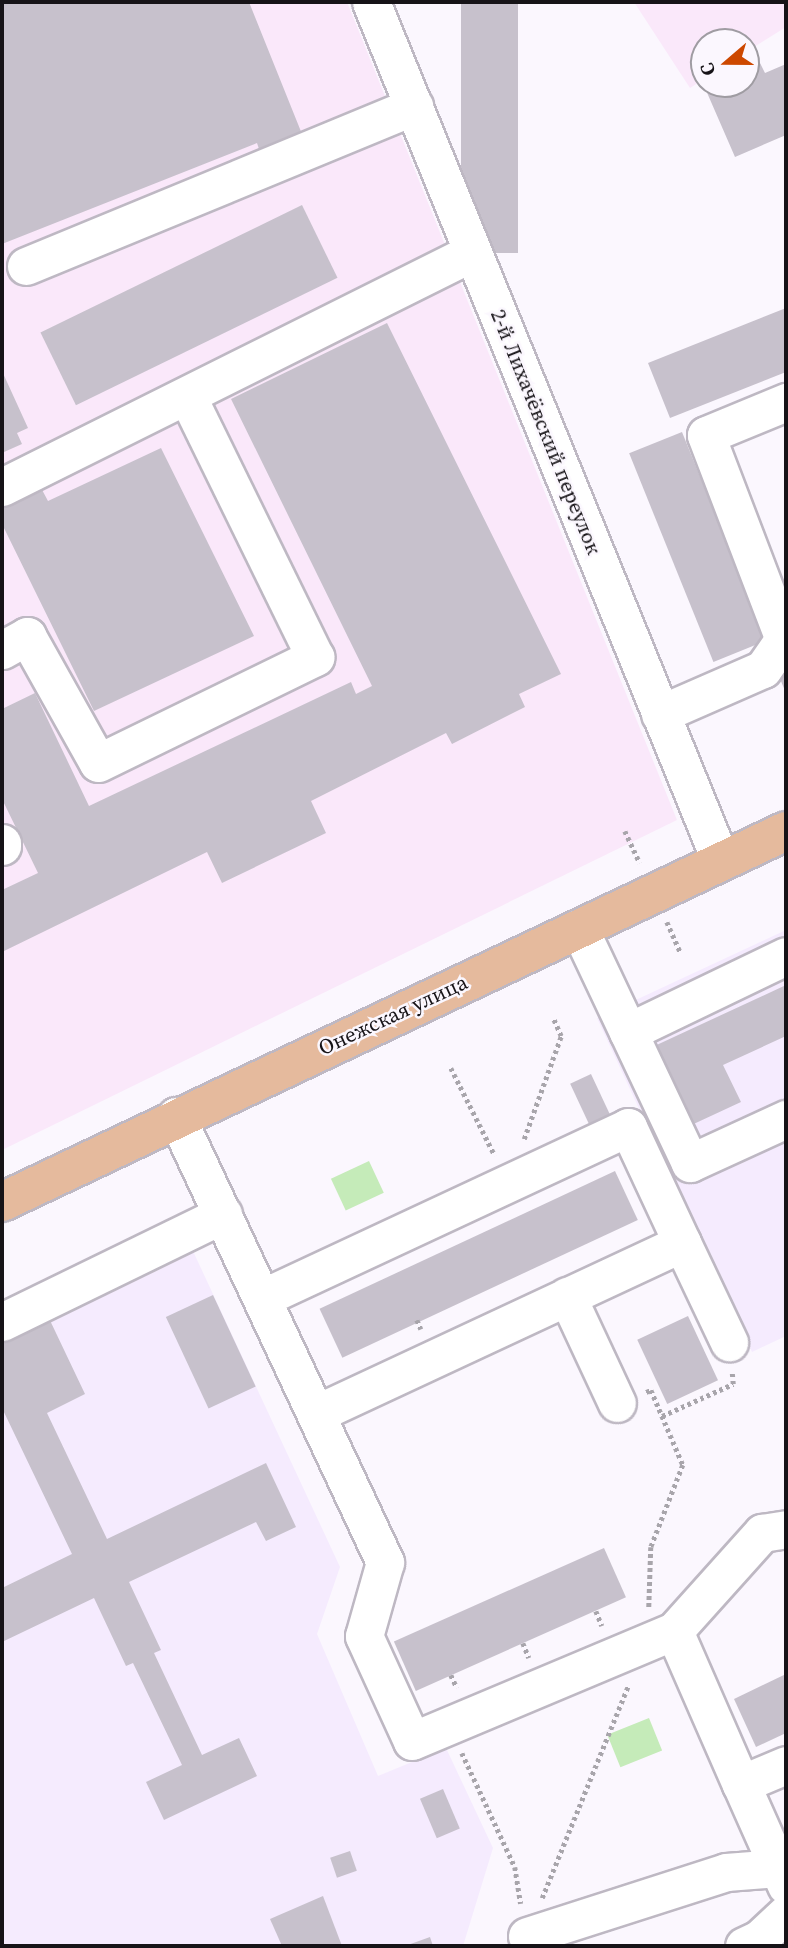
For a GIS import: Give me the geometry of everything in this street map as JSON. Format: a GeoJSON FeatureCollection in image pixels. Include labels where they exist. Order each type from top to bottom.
{"type":"FeatureCollection","features":[{"type":"Feature","properties":{"kind":"main road","name":"Онежская улица"},"geometry":{"type":"LineString","coordinates":[[2,1202],[176,1116],[786,831]]}},
{"type":"Feature","properties":{"kind":"street","name":"2-й Лихачёвский переулок"},"geometry":{"type":"LineString","coordinates":[[371,2],[721,862]]}},
{"type":"Feature","properties":{"kind":"street"},"geometry":{"type":"LineString","coordinates":[[26,266],[414,106]]}},
{"type":"Feature","properties":{"kind":"street"},"geometry":{"type":"LineString","coordinates":[[2,486],[188,398],[473,252]]}},
{"type":"Feature","properties":{"kind":"street"},"geometry":{"type":"LineString","coordinates":[[2,649],[27,636],[98,763],[316,657],[188,398]]}},
{"type":"Feature","properties":{"kind":"street"},"geometry":{"type":"LineString","coordinates":[[660,713],[763,669],[785,636],[706,435],[786,402]]}},
{"type":"Feature","properties":{"kind":"street"},"geometry":{"type":"LineString","coordinates":[[579,928],[690,1163],[786,1119]]}},
{"type":"Feature","properties":{"kind":"street"},"geometry":{"type":"LineString","coordinates":[[628,1032],[786,956]]}},
{"type":"Feature","properties":{"kind":"street"},"geometry":{"type":"LineString","coordinates":[[176,1116],[385,1562],[365,1636],[412,1741],[661,1636],[762,1533],[786,1528]]}},
{"type":"Feature","properties":{"kind":"street"},"geometry":{"type":"LineString","coordinates":[[262,1297],[628,1127],[729,1342]]}},
{"type":"Feature","properties":{"kind":"street"},"geometry":{"type":"LineString","coordinates":[[2,1322],[223,1214]]}},
{"type":"Feature","properties":{"kind":"street"},"geometry":{"type":"LineString","coordinates":[[316,1414],[682,1243]]}},
{"type":"Feature","properties":{"kind":"street"},"geometry":{"type":"LineString","coordinates":[[567,1296],[617,1404]]}},
{"type":"Feature","properties":{"kind":"street"},"geometry":{"type":"LineString","coordinates":[[527,1936],[726,1872],[782,1876],[741,1784],[661,1636]]}},
{"type":"Feature","properties":{"kind":"street"},"geometry":{"type":"LineString","coordinates":[[741,1784],[786,1765]]}},
{"type":"Feature","properties":{"kind":"street"},"geometry":{"type":"LineString","coordinates":[[744,1946],[759,1939],[786,1914]]}},
{"type":"Feature","properties":{"kind":"path"},"geometry":{"type":"LineString","coordinates":[[508,1183],[561,1036],[553,1018]]}},
{"type":"Feature","properties":{"kind":"path"},"geometry":{"type":"LineString","coordinates":[[451,1068],[508,1183]]}},
{"type":"Feature","properties":{"kind":"path"},"geometry":{"type":"LineString","coordinates":[[662,1416],[733,1384],[729,1342]]}},
{"type":"Feature","properties":{"kind":"path"},"geometry":{"type":"LineString","coordinates":[[527,1936],[661,1636],[651,1548],[683,1465],[651,1390],[617,1404]]}},
{"type":"Feature","properties":{"kind":"path"},"geometry":{"type":"LineString","coordinates":[[449,1726],[515,1867],[527,1936]]}},
{"type":"Feature","properties":{"kind":"shaded area"},"geometry":{"type":"Polygon","coordinates":[[[2,2],[347,2],[677,820],[2,1150],[2,2]]]}},
{"type":"Feature","properties":{"kind":"shaded area"},"geometry":{"type":"Polygon","coordinates":[[[634,2],[786,2],[786,27],[760,43],[760,28],[690,28],[690,88],[634,2]]]}},
{"type":"Feature","properties":{"kind":"shaded area"},"geometry":{"type":"Polygon","coordinates":[[[786,930],[786,1336],[752,1352],[597,1018],[786,930]]]}},
{"type":"Feature","properties":{"kind":"shaded area"},"geometry":{"type":"Polygon","coordinates":[[[179,1221],[340,1567],[317,1634],[378,1776],[446,1748],[493,1848],[463,1946],[2,1946],[2,1308],[179,1221]]]}},
{"type":"Feature","properties":{"kind":"green space"},"geometry":{"type":"Polygon","coordinates":[[[369,1161],[384,1193],[346,1210],[331,1179],[369,1161]]]}},
{"type":"Feature","properties":{"kind":"green space"},"geometry":{"type":"Polygon","coordinates":[[[649,1718],[662,1750],[620,1767],[607,1735],[649,1718]]]}},
{"type":"Feature","properties":{"kind":"building"},"geometry":{"type":"Polygon","coordinates":[[[2,2],[249,2],[304,139],[261,155],[257,143],[2,244],[2,2]]]}},
{"type":"Feature","properties":{"kind":"building"},"geometry":{"type":"Polygon","coordinates":[[[461,2],[518,2],[518,253],[461,253],[461,2]]]}},
{"type":"Feature","properties":{"kind":"building"},"geometry":{"type":"Polygon","coordinates":[[[760,63],[765,73],[786,64],[786,135],[735,157],[709,98],[760,98],[760,63]]]}},
{"type":"Feature","properties":{"kind":"building"},"geometry":{"type":"Polygon","coordinates":[[[302,205],[338,278],[76,405],[40,333],[302,205]]]}},
{"type":"Feature","properties":{"kind":"building"},"geometry":{"type":"Polygon","coordinates":[[[786,308],[786,372],[670,418],[648,363],[786,308]]]}},
{"type":"Feature","properties":{"kind":"building"},"geometry":{"type":"Polygon","coordinates":[[[387,323],[561,674],[519,694],[525,707],[452,744],[446,733],[311,801],[326,833],[222,883],[207,852],[2,952],[2,890],[38,873],[2,799],[2,709],[35,693],[89,806],[351,682],[356,694],[372,686],[231,399],[387,323]]]}},
{"type":"Feature","properties":{"kind":"building"},"geometry":{"type":"Polygon","coordinates":[[[2,371],[28,428],[17,433],[22,444],[4,452],[2,371]]]}},
{"type":"Feature","properties":{"kind":"building"},"geometry":{"type":"Polygon","coordinates":[[[682,432],[766,641],[713,662],[629,453],[682,432]]]}},
{"type":"Feature","properties":{"kind":"building"},"geometry":{"type":"Polygon","coordinates":[[[161,448],[254,636],[94,711],[2,524],[2,505],[40,486],[48,501],[161,448]]]}},
{"type":"Feature","properties":{"kind":"building"},"geometry":{"type":"Polygon","coordinates":[[[786,667],[786,693],[777,672],[786,667]]]}},
{"type":"Feature","properties":{"kind":"building"},"geometry":{"type":"Polygon","coordinates":[[[786,985],[786,1036],[723,1065],[741,1102],[685,1128],[648,1049],[786,985]]]}},
{"type":"Feature","properties":{"kind":"building"},"geometry":{"type":"Polygon","coordinates":[[[591,1074],[611,1117],[590,1126],[570,1084],[591,1074]]]}},
{"type":"Feature","properties":{"kind":"building"},"geometry":{"type":"Polygon","coordinates":[[[615,1171],[638,1220],[342,1358],[320,1309],[615,1171]]]}},
{"type":"Feature","properties":{"kind":"building"},"geometry":{"type":"Polygon","coordinates":[[[213,1295],[256,1387],[209,1409],[166,1317],[213,1295]]]}},
{"type":"Feature","properties":{"kind":"building"},"geometry":{"type":"Polygon","coordinates":[[[46,1312],[85,1394],[47,1413],[107,1539],[266,1463],[296,1527],[266,1541],[256,1522],[129,1582],[161,1650],[154,1653],[202,1755],[239,1738],[257,1776],[164,1820],[146,1782],[182,1765],[133,1663],[126,1666],[94,1598],[2,1642],[2,1588],[72,1554],[2,1408],[2,1333],[46,1312]]]}},
{"type":"Feature","properties":{"kind":"building"},"geometry":{"type":"Polygon","coordinates":[[[688,1316],[718,1380],[667,1404],[637,1340],[688,1316]]]}},
{"type":"Feature","properties":{"kind":"building"},"geometry":{"type":"Polygon","coordinates":[[[604,1548],[626,1597],[416,1691],[394,1642],[604,1548]]]}},
{"type":"Feature","properties":{"kind":"building"},"geometry":{"type":"Polygon","coordinates":[[[786,1674],[786,1733],[756,1747],[734,1699],[786,1674]]]}},
{"type":"Feature","properties":{"kind":"building"},"geometry":{"type":"Polygon","coordinates":[[[443,1789],[460,1829],[437,1838],[420,1799],[443,1789]]]}},
{"type":"Feature","properties":{"kind":"building"},"geometry":{"type":"Polygon","coordinates":[[[350,1851],[357,1871],[337,1878],[330,1858],[350,1851]]]}},
{"type":"Feature","properties":{"kind":"building"},"geometry":{"type":"Polygon","coordinates":[[[323,1896],[342,1946],[282,1946],[270,1919],[323,1896]]]}},
{"type":"Feature","properties":{"kind":"building"},"geometry":{"type":"Polygon","coordinates":[[[430,1937],[433,1946],[405,1946],[430,1937]]]}}]}
